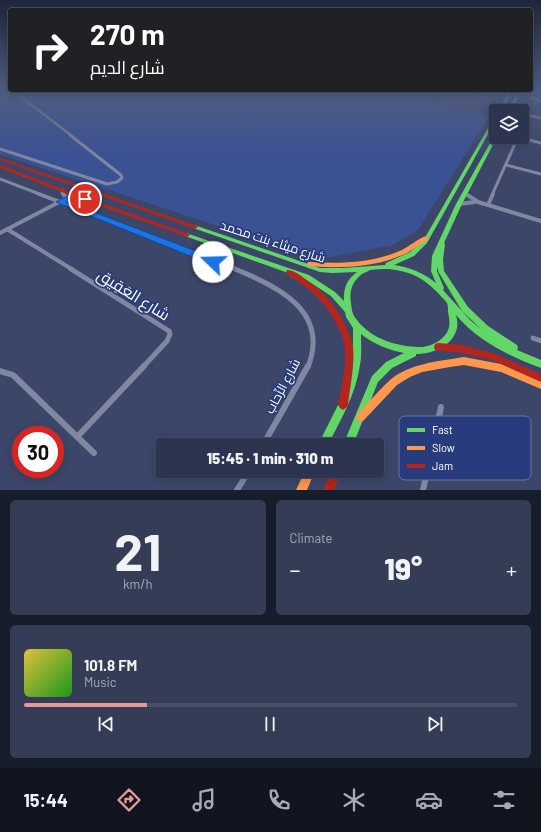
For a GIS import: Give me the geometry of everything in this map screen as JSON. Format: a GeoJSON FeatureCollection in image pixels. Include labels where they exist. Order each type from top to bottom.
{"type":"FeatureCollection","features":[{"type":"Feature","properties":{"kind":"main road"},"geometry":{"type":"LineString","coordinates":[[385,266],[412,254],[422,247],[489,129]]}},
{"type":"Feature","properties":{"kind":"main road"},"geometry":{"type":"LineString","coordinates":[[443,293],[434,271],[434,262],[437,250],[459,204],[492,144]]}},
{"type":"Feature","properties":{"kind":"main road","name":"شارع ميثاء بنت محمد"},"geometry":{"type":"LineString","coordinates":[[0,159],[309,267],[324,271],[347,271],[385,266],[398,267],[417,273],[434,284],[466,321],[488,338],[541,364]]}},
{"type":"Feature","properties":{"kind":"main road","name":"شارع ميثاء بنت محمد"},"geometry":{"type":"LineString","coordinates":[[0,166],[85,199],[305,276],[324,286],[337,296],[348,312]]}},
{"type":"Feature","properties":{"kind":"main road"},"geometry":{"type":"LineString","coordinates":[[285,259],[321,266],[341,265],[395,255],[428,237]]}},
{"type":"Feature","properties":{"kind":"main road"},"geometry":{"type":"LineString","coordinates":[[442,242],[440,265],[441,271],[465,309],[479,324],[497,338],[541,360]]}},
{"type":"Feature","properties":{"kind":"main road"},"geometry":{"type":"LineString","coordinates":[[278,266],[322,294],[333,307],[340,319],[346,334],[350,351],[343,405]]}},
{"type":"Feature","properties":{"kind":"main road"},"geometry":{"type":"LineString","coordinates":[[371,267],[360,272],[352,279],[346,288],[345,299],[348,312],[357,325],[364,333],[384,345],[395,349],[415,352],[431,350],[438,347],[449,338],[454,328],[454,315],[450,303]]}},
{"type":"Feature","properties":{"kind":"main road"},"geometry":{"type":"LineString","coordinates":[[326,438],[343,405],[356,367],[358,354],[357,325]]}},
{"type":"Feature","properties":{"kind":"main road"},"geometry":{"type":"LineString","coordinates":[[438,347],[462,349],[493,356],[541,378]]}},
{"type":"Feature","properties":{"kind":"main road"},"geometry":{"type":"LineString","coordinates":[[351,438],[361,418],[370,389],[382,371],[389,364],[415,352]]}},
{"type":"Feature","properties":{"kind":"main road"},"geometry":{"type":"LineString","coordinates":[[361,418],[394,382],[407,374],[422,368],[464,361],[501,368],[541,385]]}},
{"type":"Feature","properties":{"kind":"main road"},"geometry":{"type":"LineString","coordinates":[[300,490],[306,478]]}},
{"type":"Feature","properties":{"kind":"main road"},"geometry":{"type":"LineString","coordinates":[[328,490],[334,478]]}},
{"type":"Feature","properties":{"kind":"street"},"geometry":{"type":"LineString","coordinates":[[0,149],[107,184],[117,182],[122,178],[121,175],[41,113]]}},
{"type":"Feature","properties":{"kind":"street"},"geometry":{"type":"LineString","coordinates":[[529,115],[541,118]]}},
{"type":"Feature","properties":{"kind":"street"},"geometry":{"type":"LineString","coordinates":[[529,140],[541,143]]}},
{"type":"Feature","properties":{"kind":"street"},"geometry":{"type":"LineString","coordinates":[[488,205],[515,144]]}},
{"type":"Feature","properties":{"kind":"street"},"geometry":{"type":"LineString","coordinates":[[506,165],[541,174]]}},
{"type":"Feature","properties":{"kind":"street","name":"شارع الرِّحاب"},"geometry":{"type":"LineString","coordinates":[[0,179],[62,201],[265,281],[277,286],[287,294],[307,315],[312,330],[312,347],[309,364],[268,438]]}},
{"type":"Feature","properties":{"kind":"street"},"geometry":{"type":"LineString","coordinates":[[62,201],[66,196],[62,193],[63,190]]}},
{"type":"Feature","properties":{"kind":"street"},"geometry":{"type":"LineString","coordinates":[[465,193],[470,198],[478,202],[541,221]]}},
{"type":"Feature","properties":{"kind":"street"},"geometry":{"type":"LineString","coordinates":[[0,233],[62,201],[85,199]]}},
{"type":"Feature","properties":{"kind":"street"},"geometry":{"type":"LineString","coordinates":[[459,204],[478,202]]}},
{"type":"Feature","properties":{"kind":"street","name":"شارع العَقِيق"},"geometry":{"type":"LineString","coordinates":[[7,229],[169,331],[170,334],[167,341],[78,436]]}},
{"type":"Feature","properties":{"kind":"street"},"geometry":{"type":"LineString","coordinates":[[533,338],[541,342]]}},
{"type":"Feature","properties":{"kind":"street"},"geometry":{"type":"LineString","coordinates":[[0,371],[13,375],[94,453]]}},
{"type":"Feature","properties":{"kind":"street"},"geometry":{"type":"LineString","coordinates":[[438,416],[440,407]]}},
{"type":"Feature","properties":{"kind":"street"},"geometry":{"type":"LineString","coordinates":[[237,490],[244,478]]}},
{"type":"Feature","properties":{"kind":"street"},"geometry":{"type":"LineString","coordinates":[[423,490],[425,480]]}},
{"type":"Feature","properties":{"kind":"shaded area"},"geometry":{"type":"Polygon","coordinates":[[[0,113],[473,113],[489,117],[418,230],[393,245],[322,259],[0,154],[0,113]]]}},
{"type":"Feature","properties":{"kind":"traffic: fast"},"geometry":{"type":"LineString","coordinates":[[388,265],[412,254],[425,242],[489,129]]}},
{"type":"Feature","properties":{"kind":"traffic: fast"},"geometry":{"type":"LineString","coordinates":[[441,288],[434,271],[435,256],[459,204],[492,144]]}},
{"type":"Feature","properties":{"kind":"traffic: fast"},"geometry":{"type":"LineString","coordinates":[[195,227],[320,270],[343,271],[388,267],[411,271],[421,276],[438,289],[476,330],[507,349],[541,364]]}},
{"type":"Feature","properties":{"kind":"traffic: fast"},"geometry":{"type":"LineString","coordinates":[[187,235],[307,277],[333,294],[348,311]]}},
{"type":"Feature","properties":{"kind":"traffic: fast"},"geometry":{"type":"LineString","coordinates":[[442,244],[440,260],[441,271],[465,309],[485,328],[514,348]]}},
{"type":"Feature","properties":{"kind":"traffic: fast"},"geometry":{"type":"LineString","coordinates":[[366,269],[354,278],[347,290],[349,315],[356,325],[380,342],[395,348],[411,351],[425,351],[438,346],[447,338],[453,327],[451,306]]}},
{"type":"Feature","properties":{"kind":"traffic: fast"},"geometry":{"type":"LineString","coordinates":[[326,438],[351,386],[354,376],[357,355],[357,325]]}},
{"type":"Feature","properties":{"kind":"traffic: fast"},"geometry":{"type":"LineString","coordinates":[[351,438],[375,379],[389,365],[413,353]]}},
{"type":"Feature","properties":{"kind":"traffic: slow"},"geometry":{"type":"LineString","coordinates":[[310,264],[346,265],[371,262],[405,251],[426,238]]}},
{"type":"Feature","properties":{"kind":"traffic: slow"},"geometry":{"type":"LineString","coordinates":[[361,417],[394,382],[407,374],[422,368],[450,363],[464,361],[501,368],[541,385]]}},
{"type":"Feature","properties":{"kind":"traffic: slow"},"geometry":{"type":"LineString","coordinates":[[301,490],[307,478]]}},
{"type":"Feature","properties":{"kind":"traffic: jam"},"geometry":{"type":"LineString","coordinates":[[0,159],[195,227]]}},
{"type":"Feature","properties":{"kind":"traffic: jam"},"geometry":{"type":"LineString","coordinates":[[0,166],[85,199],[187,235]]}},
{"type":"Feature","properties":{"kind":"traffic: jam"},"geometry":{"type":"LineString","coordinates":[[289,272],[320,294],[332,308],[342,326],[349,346],[348,376],[343,405]]}},
{"type":"Feature","properties":{"kind":"traffic: jam"},"geometry":{"type":"LineString","coordinates":[[438,347],[462,349],[493,357],[541,378]]}},
{"type":"Feature","properties":{"kind":"traffic: jam"},"geometry":{"type":"LineString","coordinates":[[328,490],[334,478]]}},
{"type":"Feature","properties":{"kind":"route"},"geometry":{"type":"LineString","coordinates":[[85,199],[73,198],[60,202],[213,262]]}}]}
